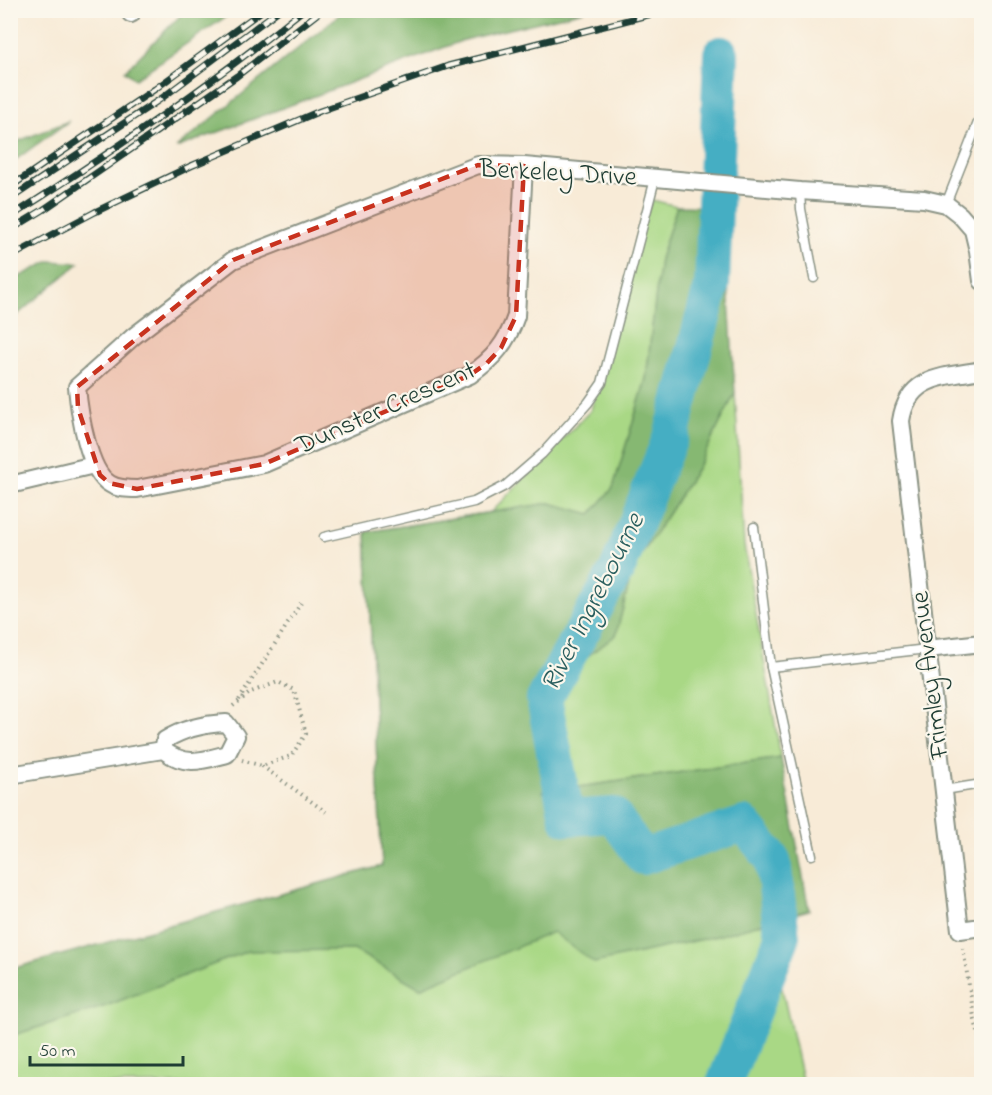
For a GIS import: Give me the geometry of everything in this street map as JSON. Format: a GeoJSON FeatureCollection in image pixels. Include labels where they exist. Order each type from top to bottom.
{"type":"FeatureCollection","features":[{"type":"Feature","properties":{"kind":"street","name":"Berkeley Drive"},"geometry":{"type":"LineString","coordinates":[[94,465],[78,408],[78,387],[134,336],[233,260],[478,165],[525,166],[800,191],[924,199],[946,204]]}},
{"type":"Feature","properties":{"kind":"street","name":"Dunster Crescent"},"geometry":{"type":"LineString","coordinates":[[94,465],[109,483],[123,489],[137,489],[264,464],[470,375],[487,363],[501,348],[511,332],[516,316],[525,166]]}},
{"type":"Feature","properties":{"kind":"street"},"geometry":{"type":"LineString","coordinates":[[946,204],[973,230],[981,281]]}},
{"type":"Feature","properties":{"kind":"street","name":"Frimley Avenue"},"geometry":{"type":"LineString","coordinates":[[960,930],[902,421],[904,405],[915,388],[936,378],[981,370]]}},
{"type":"Feature","properties":{"kind":"street"},"geometry":{"type":"LineString","coordinates":[[10,485],[94,465]]}},
{"type":"Feature","properties":{"kind":"street"},"geometry":{"type":"LineString","coordinates":[[927,649],[981,642]]}},
{"type":"Feature","properties":{"kind":"street"},"geometry":{"type":"LineString","coordinates":[[10,774],[163,750],[177,760],[204,760],[227,754],[236,736],[226,723],[205,724],[175,734],[165,740],[163,750]]}},
{"type":"Feature","properties":{"kind":"street"},"geometry":{"type":"LineString","coordinates":[[960,930],[981,927]]}},
{"type":"Feature","properties":{"kind":"lane"},"geometry":{"type":"LineString","coordinates":[[946,204],[979,120]]}},
{"type":"Feature","properties":{"kind":"lane"},"geometry":{"type":"LineString","coordinates":[[324,537],[474,502],[505,486],[549,446],[588,403],[602,383],[655,179]]}},
{"type":"Feature","properties":{"kind":"lane"},"geometry":{"type":"LineString","coordinates":[[800,191],[801,210],[814,278]]}},
{"type":"Feature","properties":{"kind":"lane"},"geometry":{"type":"LineString","coordinates":[[754,527],[771,667],[812,855]]}},
{"type":"Feature","properties":{"kind":"lane"},"geometry":{"type":"LineString","coordinates":[[771,667],[927,649]]}},
{"type":"Feature","properties":{"kind":"lane"},"geometry":{"type":"LineString","coordinates":[[944,789],[981,784]]}},
{"type":"Feature","properties":{"kind":"path"},"geometry":{"type":"LineString","coordinates":[[237,703],[301,603]]}},
{"type":"Feature","properties":{"kind":"path"},"geometry":{"type":"LineString","coordinates":[[226,723],[231,708],[251,692],[278,682],[294,690],[306,734],[291,756],[262,766]]}},
{"type":"Feature","properties":{"kind":"path"},"geometry":{"type":"LineString","coordinates":[[227,754],[262,766],[326,812]]}},
{"type":"Feature","properties":{"kind":"path"},"geometry":{"type":"LineString","coordinates":[[960,930],[981,1047]]}},
{"type":"Feature","properties":{"kind":"highlighted area"},"geometry":{"type":"Polygon","coordinates":[[[478,165],[524,166],[516,316],[501,348],[487,363],[470,375],[264,464],[137,489],[109,483],[100,475],[78,408],[77,387],[233,260],[478,165]]]}},
{"type":"Feature","properties":{"kind":"green space"},"geometry":{"type":"Polygon","coordinates":[[[185,11],[234,11],[135,79],[125,71],[185,11]]]}},
{"type":"Feature","properties":{"kind":"green space"},"geometry":{"type":"Polygon","coordinates":[[[344,11],[584,11],[464,40],[176,148],[344,11]]]}},
{"type":"Feature","properties":{"kind":"green space"},"geometry":{"type":"Polygon","coordinates":[[[69,121],[11,163],[11,144],[69,121]]]}},
{"type":"Feature","properties":{"kind":"green space"},"geometry":{"type":"Polygon","coordinates":[[[652,200],[677,206],[660,259],[646,379],[613,488],[591,514],[550,503],[492,513],[616,635],[633,568],[697,469],[735,393],[744,545],[781,758],[543,792],[759,884],[803,1084],[11,1084],[11,969],[382,866],[366,532],[491,512],[591,410],[644,219],[652,200]]]}},
{"type":"Feature","properties":{"kind":"green space"},"geometry":{"type":"Polygon","coordinates":[[[677,206],[723,207],[735,393],[697,469],[633,568],[616,635],[565,673],[543,792],[781,758],[809,910],[717,936],[594,963],[553,932],[420,988],[354,950],[248,951],[106,1006],[11,1036],[11,969],[382,866],[366,532],[550,503],[591,514],[613,488],[646,379],[660,259],[677,206]]]}},
{"type":"Feature","properties":{"kind":"green space"},"geometry":{"type":"Polygon","coordinates":[[[50,261],[79,263],[11,320],[11,281],[50,261]]]}},
{"type":"Feature","properties":{"kind":"waterway","name":"River Ingrebourne"},"geometry":{"type":"LineString","coordinates":[[721,54],[712,284],[671,436],[618,568],[544,699],[567,818],[613,815],[643,857],[744,824],[773,860],[782,938],[724,1084]]}},
{"type":"Feature","properties":{"kind":"railway"},"geometry":{"type":"LineString","coordinates":[[10,187],[155,89],[263,10]]}},
{"type":"Feature","properties":{"kind":"railway"},"geometry":{"type":"LineString","coordinates":[[10,199],[162,98],[279,10]]}},
{"type":"Feature","properties":{"kind":"railway"},"geometry":{"type":"LineString","coordinates":[[10,217],[160,118],[303,10]]}},
{"type":"Feature","properties":{"kind":"railway"},"geometry":{"type":"LineString","coordinates":[[10,230],[43,210],[237,76],[322,10]]}},
{"type":"Feature","properties":{"kind":"railway"},"geometry":{"type":"LineString","coordinates":[[10,257],[95,212],[191,166],[320,111],[448,66],[667,10]]}}]}
